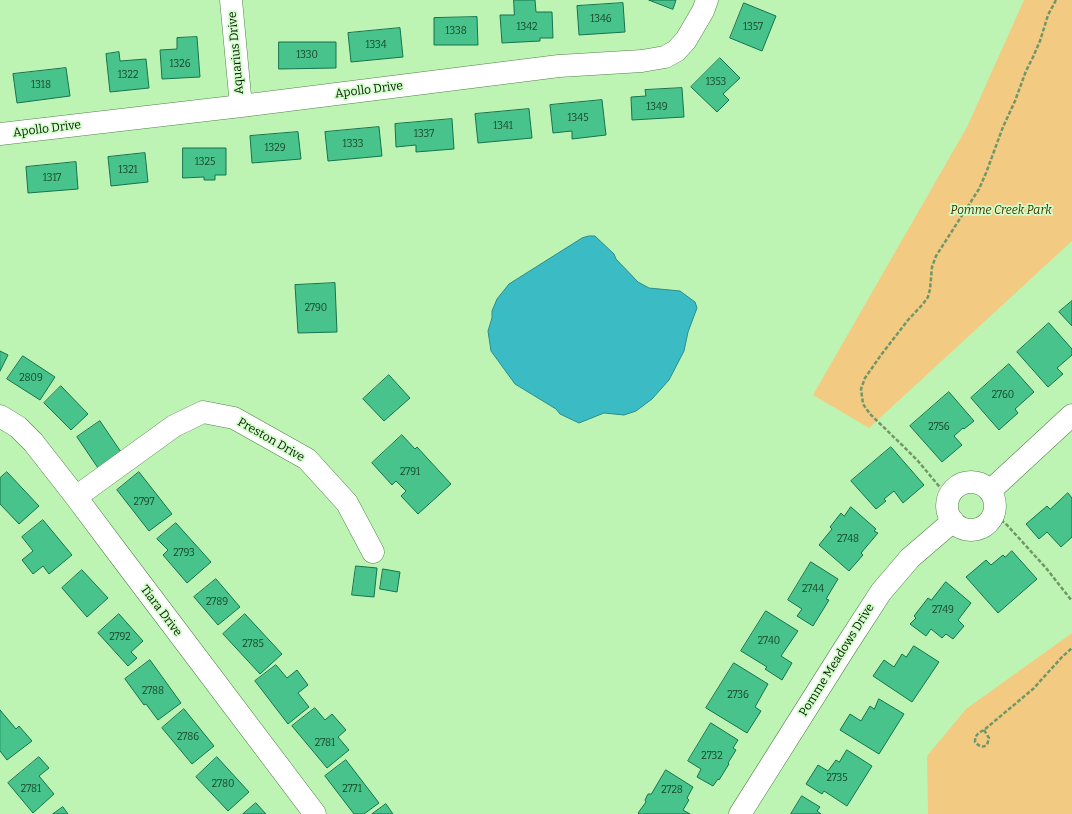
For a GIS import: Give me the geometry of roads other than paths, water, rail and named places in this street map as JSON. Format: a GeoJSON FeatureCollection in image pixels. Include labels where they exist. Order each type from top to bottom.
{"type":"FeatureCollection","features":[{"type":"Feature","properties":{"kind":"street","name":"Aquarius Drive"},"geometry":{"type":"LineString","coordinates":[[232,0],[241,106]]}},
{"type":"Feature","properties":{"kind":"street","name":"Apollo Drive"},"geometry":{"type":"LineString","coordinates":[[0,134],[241,106],[559,66],[642,61],[665,57],[676,51],[686,40],[703,11],[707,0]]}},
{"type":"Feature","properties":{"kind":"street","name":"Preston Drive"},"geometry":{"type":"LineString","coordinates":[[76,497],[174,426],[203,412],[234,418],[307,459],[347,503],[373,552]]}},
{"type":"Feature","properties":{"kind":"street"},"geometry":{"type":"LineString","coordinates":[[990,491],[1072,415]]}},
{"type":"Feature","properties":{"kind":"street","name":"Tiara Drive"},"geometry":{"type":"LineString","coordinates":[[0,416],[18,427],[33,442],[315,814]]}},
{"type":"Feature","properties":{"kind":"street"},"geometry":{"type":"LineString","coordinates":[[974,482],[982,485],[990,491],[994,499],[995,508],[992,517],[986,524],[978,528],[969,529],[960,527],[953,521],[948,513],[947,504],[950,495],[956,487],[964,483],[974,482]]}},
{"type":"Feature","properties":{"kind":"street","name":"Pomme Meadows Drive"},"geometry":{"type":"LineString","coordinates":[[740,814],[881,592],[910,558],[953,521]]}},
{"type":"Feature","properties":{"kind":"water"},"geometry":{"type":"Polygon","coordinates":[[[595,236],[614,254],[616,259],[638,282],[649,288],[680,291],[695,302],[697,308],[688,332],[684,351],[669,380],[652,399],[636,411],[624,415],[604,413],[579,423],[560,414],[556,409],[515,384],[491,351],[488,331],[492,318],[492,311],[497,299],[509,284],[582,238],[595,236]]]}},
{"type":"Feature","properties":{"kind":"park label","name":"Pomme Creek Park"},"geometry":{"type":"Point","coordinates":[1001,211]}}]}
